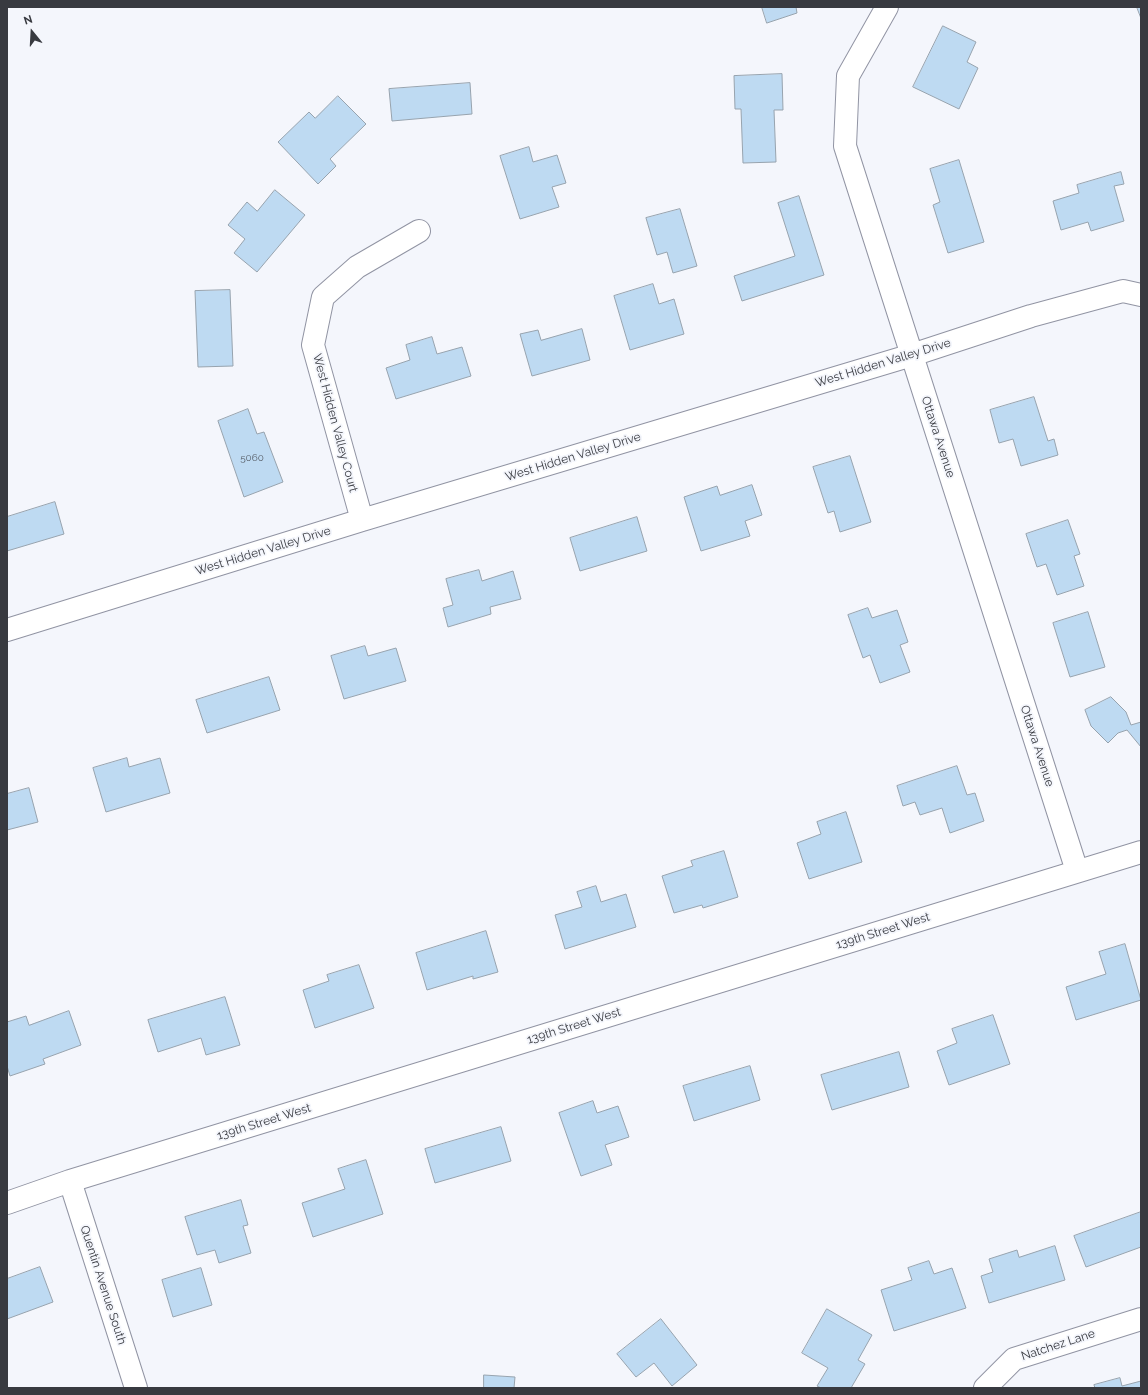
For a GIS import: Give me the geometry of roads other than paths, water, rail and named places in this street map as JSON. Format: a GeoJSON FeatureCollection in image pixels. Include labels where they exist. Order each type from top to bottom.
{"type":"FeatureCollection","features":[{"type":"Feature","properties":{"kind":"street","name":"Ottawa Avenue"},"geometry":{"type":"LineString","coordinates":[[887,7],[848,76],[845,146],[1077,871]]}},
{"type":"Feature","properties":{"kind":"street","name":"West Hidden Valley Court"},"geometry":{"type":"LineString","coordinates":[[362,520],[313,345],[324,297],[357,268],[419,231]]}},
{"type":"Feature","properties":{"kind":"street","name":"West Hidden Valley Drive"},"geometry":{"type":"LineString","coordinates":[[7,630],[362,520],[912,355],[1031,316],[1123,292],[1141,294]]}},
{"type":"Feature","properties":{"kind":"street","name":"139th Street West"},"geometry":{"type":"LineString","coordinates":[[7,1203],[70,1181],[1141,852]]}},
{"type":"Feature","properties":{"kind":"street","name":"Quentin Avenue South"},"geometry":{"type":"LineString","coordinates":[[70,1181],[136,1388]]}},
{"type":"Feature","properties":{"kind":"street","name":"Natchez Lane"},"geometry":{"type":"LineString","coordinates":[[985,1388],[1014,1359],[1141,1318]]}}]}
